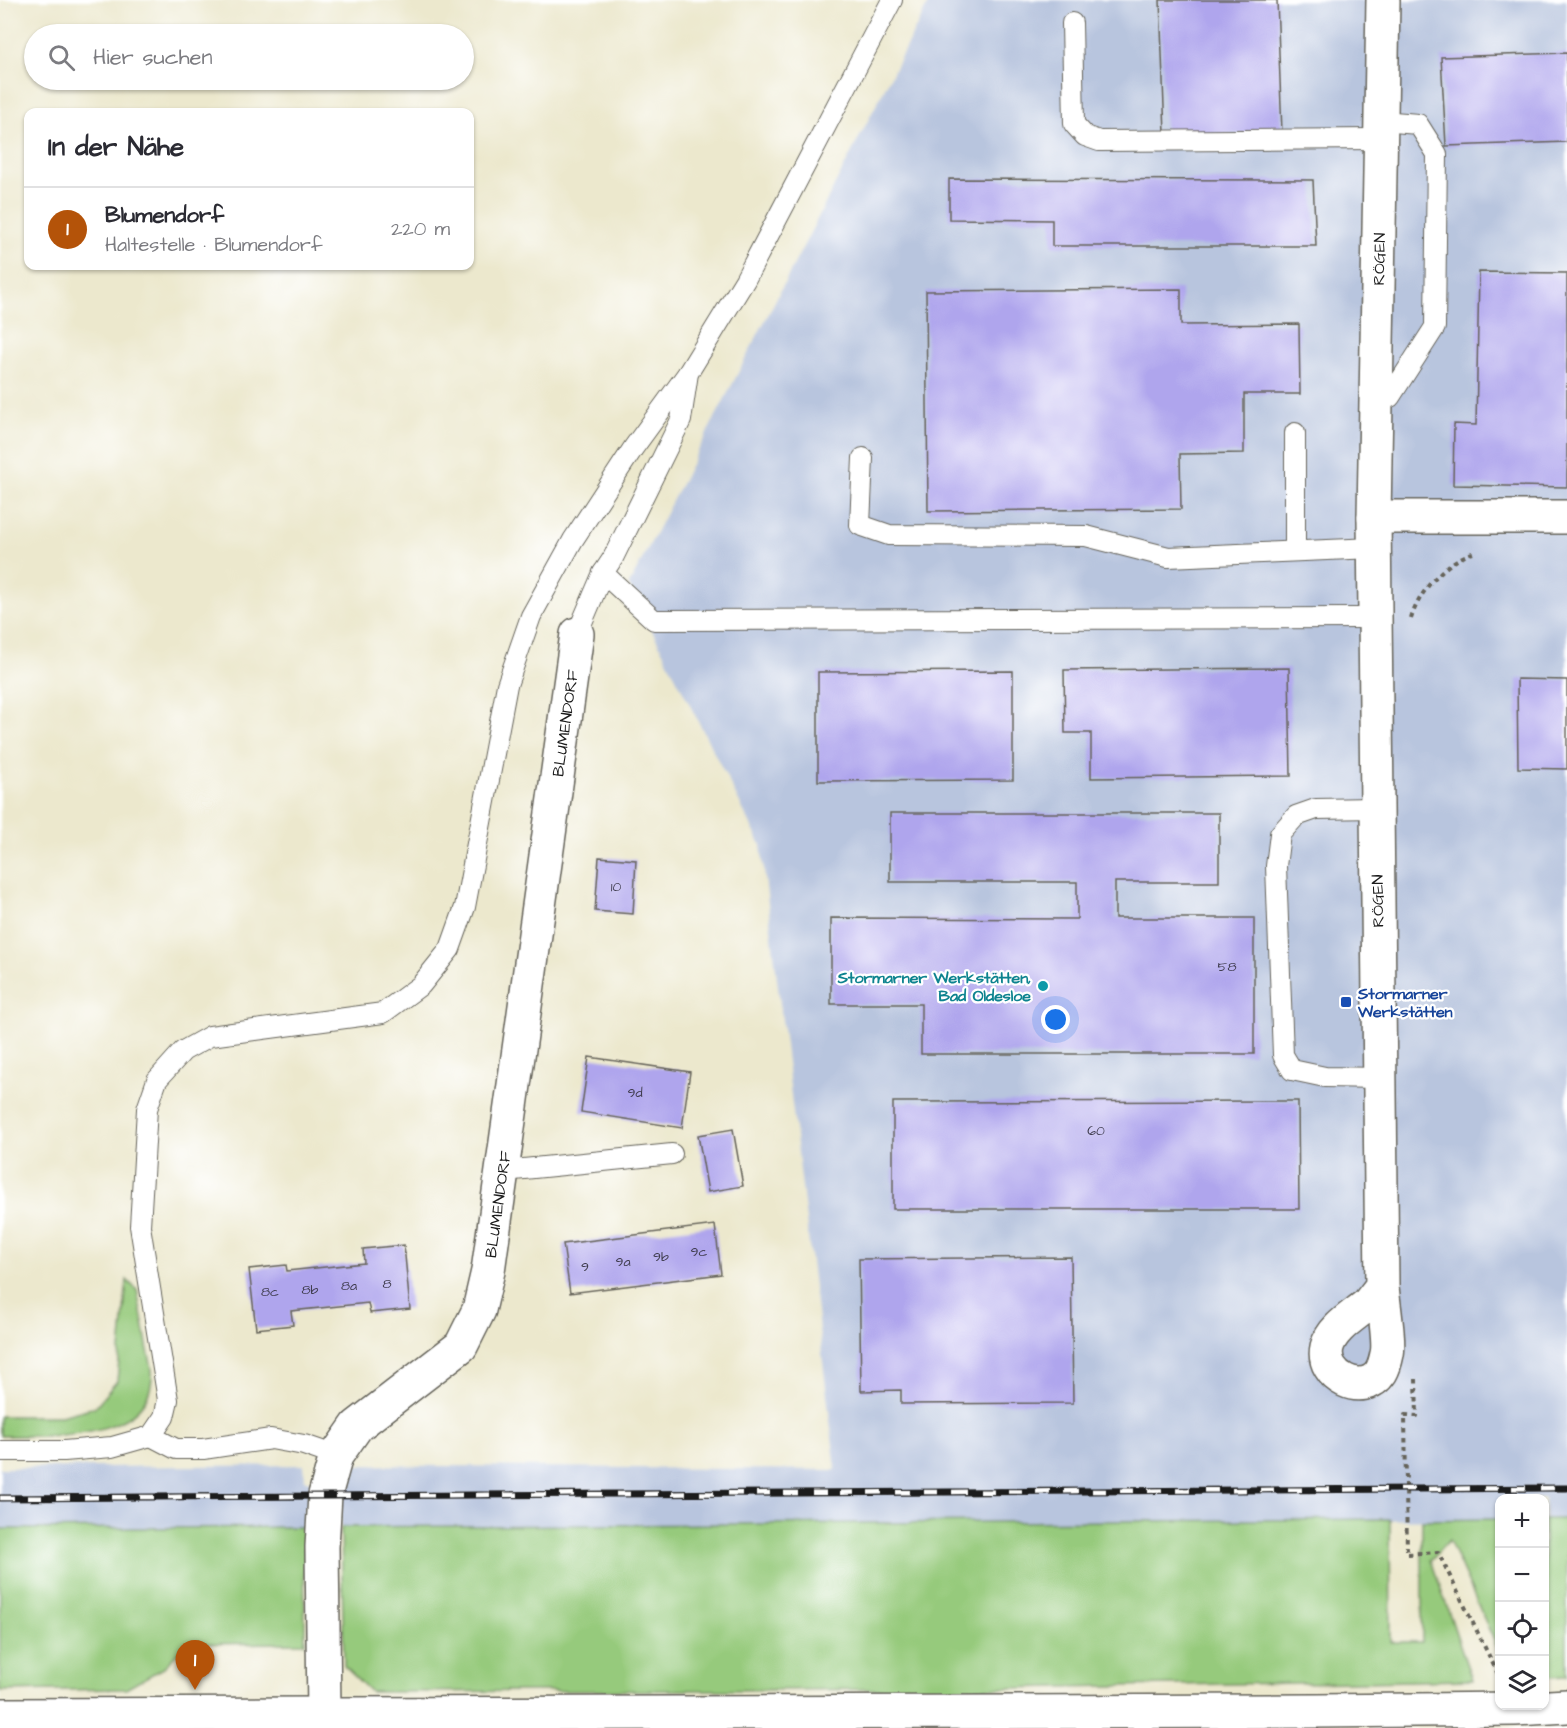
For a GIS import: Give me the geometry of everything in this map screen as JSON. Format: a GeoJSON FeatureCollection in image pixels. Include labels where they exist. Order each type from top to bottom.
{"type":"FeatureCollection","features":[{"type":"Feature","properties":{"kind":"street","name":"RÖGEN"},"geometry":{"type":"LineString","coordinates":[[1382,1286],[1374,533],[1383,0]]}},
{"type":"Feature","properties":{"kind":"street"},"geometry":{"type":"LineString","coordinates":[[1374,533],[1567,517]]}},
{"type":"Feature","properties":{"kind":"street","name":"BLUMENDORF"},"geometry":{"type":"LineString","coordinates":[[324,1713],[323,1537],[325,1496],[336,1456],[357,1426],[460,1346],[479,1310],[488,1271],[577,634]]}},
{"type":"Feature","properties":{"kind":"street"},"geometry":{"type":"LineString","coordinates":[[0,1715],[324,1713],[819,1720],[1567,1706]]}},
{"type":"Feature","properties":{"kind":"lane"},"geometry":{"type":"LineString","coordinates":[[0,1451],[64,1451],[112,1447],[151,1436],[164,1417],[168,1400],[140,1226],[147,1109],[157,1080],[183,1051],[210,1036],[383,1013],[421,985],[450,949],[465,907],[507,685],[531,616],[573,540],[634,447],[688,373],[745,280],[892,0]]}},
{"type":"Feature","properties":{"kind":"lane"},"geometry":{"type":"LineString","coordinates":[[1072,23],[1074,124],[1084,136],[1092,139],[1099,141],[1381,130],[1418,124],[1437,154],[1435,327],[1390,397],[1376,402]]}},
{"type":"Feature","properties":{"kind":"lane"},"geometry":{"type":"LineString","coordinates":[[577,634],[603,573],[613,558],[681,420],[688,373]]}},
{"type":"Feature","properties":{"kind":"lane"},"geometry":{"type":"LineString","coordinates":[[1295,434],[1295,551]]}},
{"type":"Feature","properties":{"kind":"lane"},"geometry":{"type":"LineString","coordinates":[[863,458],[860,525],[889,535],[1086,536],[1168,557],[1295,551],[1374,533]]}},
{"type":"Feature","properties":{"kind":"lane"},"geometry":{"type":"LineString","coordinates":[[603,573],[654,620],[1374,618]]}},
{"type":"Feature","properties":{"kind":"lane"},"geometry":{"type":"LineString","coordinates":[[1376,808],[1316,809],[1296,816],[1280,834],[1276,866],[1283,1054],[1292,1071],[1325,1077],[1379,1078]]}},
{"type":"Feature","properties":{"kind":"lane"},"geometry":{"type":"LineString","coordinates":[[501,1174],[513,1170],[672,1154]]}},
{"type":"Feature","properties":{"kind":"lane"},"geometry":{"type":"LineString","coordinates":[[151,1436],[176,1449],[203,1449],[271,1439],[304,1445],[336,1456]]}},
{"type":"Feature","properties":{"kind":"path"},"geometry":{"type":"LineString","coordinates":[[1411,630],[1411,618],[1416,602],[1427,586],[1438,574],[1476,552]]}},
{"type":"Feature","properties":{"kind":"path"},"geometry":{"type":"LineString","coordinates":[[1416,1370],[1417,1416],[1405,1415],[1407,1554],[1438,1552],[1495,1666]]}},
{"type":"Feature","properties":{"kind":"shaded area"},"geometry":{"type":"Polygon","coordinates":[[[930,0],[1567,0],[1567,1519],[1549,1519],[1549,1494],[1495,1494],[1495,1519],[341,1527],[341,1509],[305,1508],[304,1527],[0,1529],[0,1468],[304,1465],[305,1481],[342,1481],[343,1465],[836,1470],[761,845],[629,585],[930,0]]]}},
{"type":"Feature","properties":{"kind":"green space"},"geometry":{"type":"Polygon","coordinates":[[[127,1280],[137,1290],[152,1369],[148,1395],[136,1412],[117,1423],[94,1430],[44,1436],[0,1436],[0,1416],[61,1416],[95,1407],[117,1381],[127,1280]]]}},
{"type":"Feature","properties":{"kind":"green space"},"geometry":{"type":"Polygon","coordinates":[[[1390,1519],[1391,1642],[1422,1642],[1422,1520],[1495,1519],[1495,1643],[1449,1540],[1431,1560],[1472,1680],[942,1689],[371,1692],[344,1666],[341,1527],[1390,1519]]]}},
{"type":"Feature","properties":{"kind":"green space"},"geometry":{"type":"Polygon","coordinates":[[[1549,1519],[1567,1519],[1567,1676],[1549,1677],[1549,1519]]]}},
{"type":"Feature","properties":{"kind":"green space"},"geometry":{"type":"Polygon","coordinates":[[[304,1527],[305,1643],[187,1644],[163,1668],[126,1689],[0,1691],[0,1529],[304,1527]]]}},
{"type":"Feature","properties":{"kind":"building"},"geometry":{"type":"Polygon","coordinates":[[[1160,0],[1277,0],[1282,133],[1165,134],[1160,0]]]}},
{"type":"Feature","properties":{"kind":"building"},"geometry":{"type":"Polygon","coordinates":[[[1567,53],[1567,142],[1446,146],[1441,57],[1567,53]]]}},
{"type":"Feature","properties":{"kind":"building"},"geometry":{"type":"Polygon","coordinates":[[[949,179],[1313,180],[1316,246],[1052,246],[1052,220],[949,219],[949,179]]]}},
{"type":"Feature","properties":{"kind":"building"},"geometry":{"type":"Polygon","coordinates":[[[1479,272],[1567,273],[1567,487],[1453,485],[1454,424],[1476,425],[1479,272]]]}},
{"type":"Feature","properties":{"kind":"building"},"geometry":{"type":"Polygon","coordinates":[[[1181,289],[1181,325],[1299,324],[1300,394],[1244,394],[1244,453],[1180,454],[1181,509],[928,511],[926,291],[1181,289]]]}},
{"type":"Feature","properties":{"kind":"building"},"geometry":{"type":"Polygon","coordinates":[[[1289,668],[1291,776],[1091,778],[1091,733],[1065,733],[1064,670],[1289,668]]]}},
{"type":"Feature","properties":{"kind":"building"},"geometry":{"type":"Polygon","coordinates":[[[1013,671],[1013,780],[818,781],[818,672],[1013,671]]]}},
{"type":"Feature","properties":{"kind":"building"},"geometry":{"type":"Polygon","coordinates":[[[1517,679],[1567,680],[1567,769],[1518,768],[1517,679]]]}},
{"type":"Feature","properties":{"kind":"building","name":"Stormarner Werkstätten, Bad Oldesloe"},"geometry":{"type":"Polygon","coordinates":[[[890,813],[1219,813],[1219,882],[1115,882],[1115,918],[1254,918],[1254,1054],[921,1054],[921,1004],[831,1004],[831,918],[1077,919],[1077,882],[890,882],[890,813]]]}},
{"type":"Feature","properties":{"kind":"building"},"geometry":{"type":"Polygon","coordinates":[[[599,857],[636,860],[633,914],[595,911],[599,857]]]}},
{"type":"Feature","properties":{"kind":"building"},"geometry":{"type":"Polygon","coordinates":[[[589,1057],[690,1072],[682,1128],[581,1112],[589,1057]]]}},
{"type":"Feature","properties":{"kind":"building"},"geometry":{"type":"Polygon","coordinates":[[[1298,1101],[1299,1209],[893,1209],[893,1102],[1298,1101]]]}},
{"type":"Feature","properties":{"kind":"building"},"geometry":{"type":"Polygon","coordinates":[[[733,1129],[743,1186],[708,1192],[698,1135],[733,1129]]]}},
{"type":"Feature","properties":{"kind":"building"},"geometry":{"type":"Polygon","coordinates":[[[715,1225],[721,1274],[570,1293],[563,1244],[715,1225]]]}},
{"type":"Feature","properties":{"kind":"building"},"geometry":{"type":"Polygon","coordinates":[[[404,1245],[410,1309],[370,1313],[368,1303],[291,1311],[293,1325],[256,1329],[249,1269],[286,1265],[287,1271],[364,1263],[363,1249],[404,1245]]]}},
{"type":"Feature","properties":{"kind":"building"},"geometry":{"type":"Polygon","coordinates":[[[1071,1257],[1073,1403],[901,1404],[901,1390],[861,1391],[859,1259],[1071,1257]]]}},
{"type":"Feature","properties":{"kind":"railway"},"geometry":{"type":"LineString","coordinates":[[0,1498],[1567,1488]]}},
{"type":"Feature","properties":{"kind":"place","name":"Stormarner Werkstätten, Bad Oldesloe"},"geometry":{"type":"Point","coordinates":[1043,986]}},
{"type":"Feature","properties":{"kind":"place","name":"Stormarner Werkstätten"},"geometry":{"type":"Point","coordinates":[1346,1002]}},
{"type":"Feature","properties":{"kind":"place","name":"Blumendorf"},"geometry":{"type":"Point","coordinates":[195,1690]}}]}
